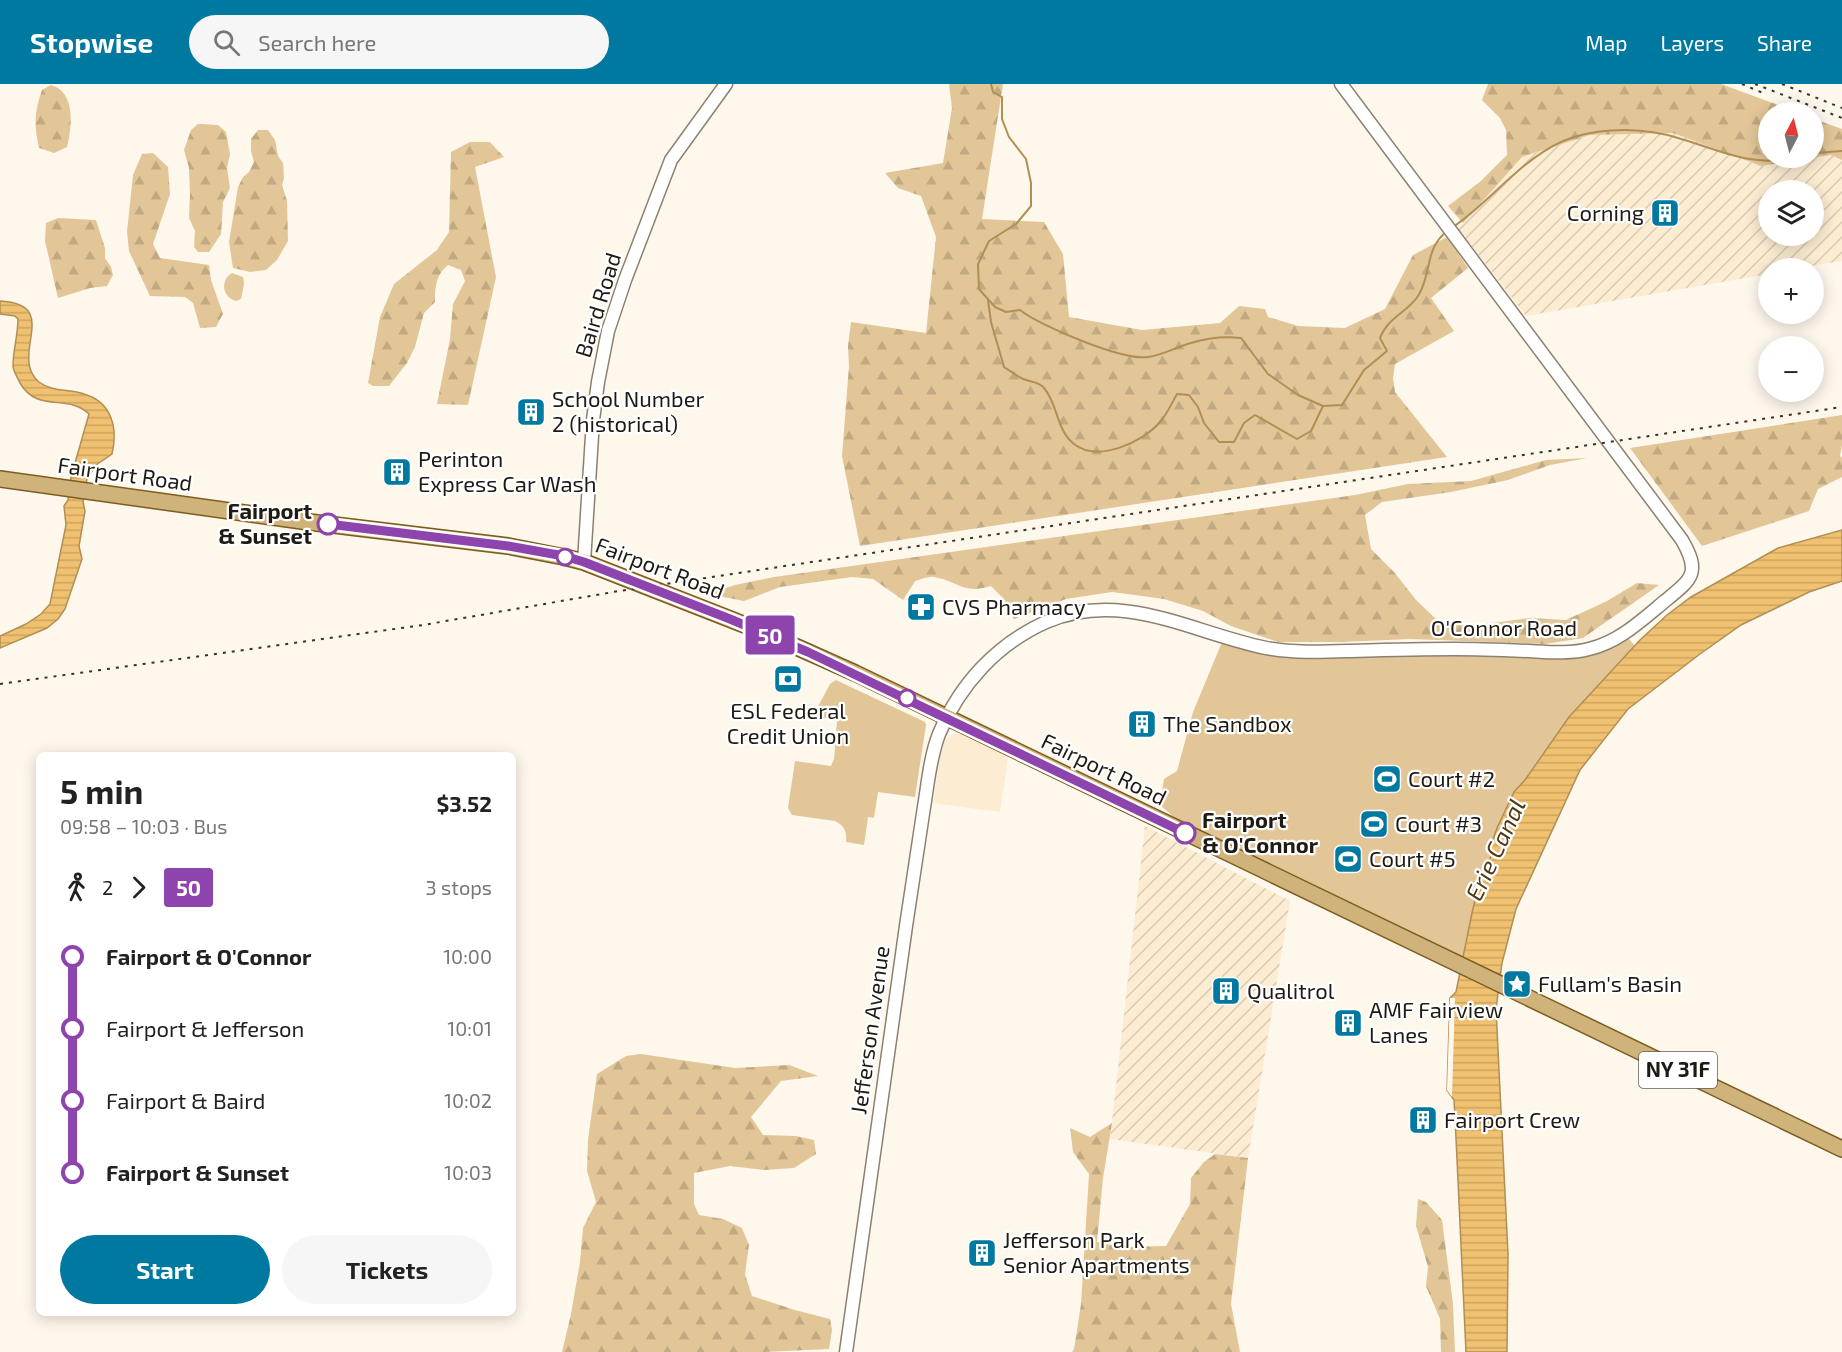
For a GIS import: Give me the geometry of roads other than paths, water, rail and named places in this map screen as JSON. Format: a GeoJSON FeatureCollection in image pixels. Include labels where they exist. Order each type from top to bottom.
{"type":"FeatureCollection","features":[{"type":"Feature","properties":{"kind":"main road","name":"Fairport Road"},"geometry":{"type":"LineString","coordinates":[[0,479],[309,522],[523,548],[584,562],[763,632],[947,717],[1842,1149]]}},
{"type":"Feature","properties":{"kind":"street","name":"Baird Road"},"geometry":{"type":"LineString","coordinates":[[584,562],[593,420],[608,331],[671,160],[726,84]]}},
{"type":"Feature","properties":{"kind":"street","name":"O'Connor Road"},"geometry":{"type":"LineString","coordinates":[[947,717],[972,679],[999,651],[1025,632],[1051,620],[1076,614],[1131,611],[1159,616],[1253,645],[1292,652],[1450,649],[1574,652],[1600,646],[1625,633],[1681,588],[1691,574],[1692,557],[1682,540],[1341,84]]}},
{"type":"Feature","properties":{"kind":"street","name":"Jefferson Avenue"},"geometry":{"type":"LineString","coordinates":[[846,1352],[904,938],[932,758],[947,717]]}},
{"type":"Feature","properties":{"kind":"water"},"geometry":{"type":"Polygon","coordinates":[[[0,301],[18,304],[28,311],[32,321],[29,359],[31,371],[39,382],[49,387],[84,394],[101,403],[111,417],[114,444],[112,454],[96,465],[87,479],[83,502],[85,511],[79,546],[82,559],[65,609],[47,628],[0,648],[0,636],[26,624],[41,614],[50,604],[66,525],[64,506],[68,500],[71,477],[89,414],[72,405],[35,398],[27,392],[13,368],[18,319],[15,316],[0,314],[0,301]]]}},
{"type":"Feature","properties":{"kind":"water","name":"Erie Canal"},"geometry":{"type":"Polygon","coordinates":[[[1842,530],[1842,581],[1809,592],[1741,625],[1628,709],[1580,770],[1516,909],[1502,963],[1496,1009],[1508,1254],[1507,1352],[1466,1352],[1454,1100],[1447,1090],[1450,998],[1456,992],[1479,884],[1492,854],[1491,845],[1497,828],[1514,792],[1569,717],[1640,640],[1667,615],[1691,597],[1778,548],[1842,530]]]}},
{"type":"Feature","properties":{"kind":"waterway"},"geometry":{"type":"LineString","coordinates":[[991,84],[993,92],[1002,97],[1002,119],[1009,137],[1026,159],[1031,183],[1031,206],[1016,224],[989,241],[978,264],[979,289],[995,307],[1006,312],[1020,310],[1063,333],[1120,354],[1148,357],[1203,340],[1222,337],[1241,338],[1268,374],[1298,395],[1323,406],[1342,405],[1364,370],[1387,351],[1380,338],[1388,325],[1418,296],[1434,247],[1446,232]]}},
{"type":"Feature","properties":{"kind":"waterway"},"geometry":{"type":"LineString","coordinates":[[1453,227],[1540,154],[1557,144],[1587,134],[1613,130],[1653,132],[1733,156],[1758,160]]}},
{"type":"Feature","properties":{"kind":"waterway"},"geometry":{"type":"LineString","coordinates":[[1824,152],[1842,151]]}},
{"type":"Feature","properties":{"kind":"waterway"},"geometry":{"type":"LineString","coordinates":[[988,300],[991,322],[1004,367],[1023,379],[1042,386],[1049,394],[1064,432],[1074,444],[1084,449],[1107,451],[1120,448],[1143,437],[1163,419],[1177,394],[1189,395],[1198,407],[1204,423],[1219,442],[1234,442],[1244,423],[1255,415],[1297,439],[1311,431],[1323,406]]}},
{"type":"Feature","properties":{"kind":"railway"},"geometry":{"type":"LineString","coordinates":[[1742,84],[1763,93]]}},
{"type":"Feature","properties":{"kind":"railway"},"geometry":{"type":"LineString","coordinates":[[1755,84],[1842,118]]}},
{"type":"Feature","properties":{"kind":"railway"},"geometry":{"type":"LineString","coordinates":[[1782,84],[1842,108]]}},
{"type":"Feature","properties":{"kind":"railway"},"geometry":{"type":"LineString","coordinates":[[0,684],[423,625],[619,591],[1842,407]]}},
{"type":"Feature","properties":{"kind":"place","name":"Corning"},"geometry":{"type":"Point","coordinates":[1665,213]}},
{"type":"Feature","properties":{"kind":"place","name":"School Number 2 (historical)"},"geometry":{"type":"Point","coordinates":[531,412]}},
{"type":"Feature","properties":{"kind":"place","name":"Perinton Express Car Wash"},"geometry":{"type":"Point","coordinates":[397,472]}},
{"type":"Feature","properties":{"kind":"place","name":"Fairport & Sunset"},"geometry":{"type":"Point","coordinates":[328,524]}},
{"type":"Feature","properties":{"kind":"place","name":"CVS Pharmacy"},"geometry":{"type":"Point","coordinates":[921,607]}},
{"type":"Feature","properties":{"kind":"place","name":"ESL Federal Credit Union"},"geometry":{"type":"Point","coordinates":[788,679]}},
{"type":"Feature","properties":{"kind":"place","name":"The Sandbox"},"geometry":{"type":"Point","coordinates":[1142,724]}},
{"type":"Feature","properties":{"kind":"place","name":"Court #2"},"geometry":{"type":"Point","coordinates":[1387,779]}},
{"type":"Feature","properties":{"kind":"place","name":"Court #3"},"geometry":{"type":"Point","coordinates":[1374,824]}},
{"type":"Feature","properties":{"kind":"place","name":"Fairport & O'Connor"},"geometry":{"type":"Point","coordinates":[1185,833]}},
{"type":"Feature","properties":{"kind":"place","name":"Court #5"},"geometry":{"type":"Point","coordinates":[1348,859]}},
{"type":"Feature","properties":{"kind":"place","name":"Fullam's Basin"},"geometry":{"type":"Point","coordinates":[1517,984]}},
{"type":"Feature","properties":{"kind":"place","name":"Qualitrol"},"geometry":{"type":"Point","coordinates":[1226,991]}},
{"type":"Feature","properties":{"kind":"place","name":"AMF Fairview Lanes"},"geometry":{"type":"Point","coordinates":[1348,1023]}},
{"type":"Feature","properties":{"kind":"place","name":"Fairport Crew"},"geometry":{"type":"Point","coordinates":[1423,1120]}},
{"type":"Feature","properties":{"kind":"place","name":"Jefferson Park Senior Apartments"},"geometry":{"type":"Point","coordinates":[982,1253]}}]}
